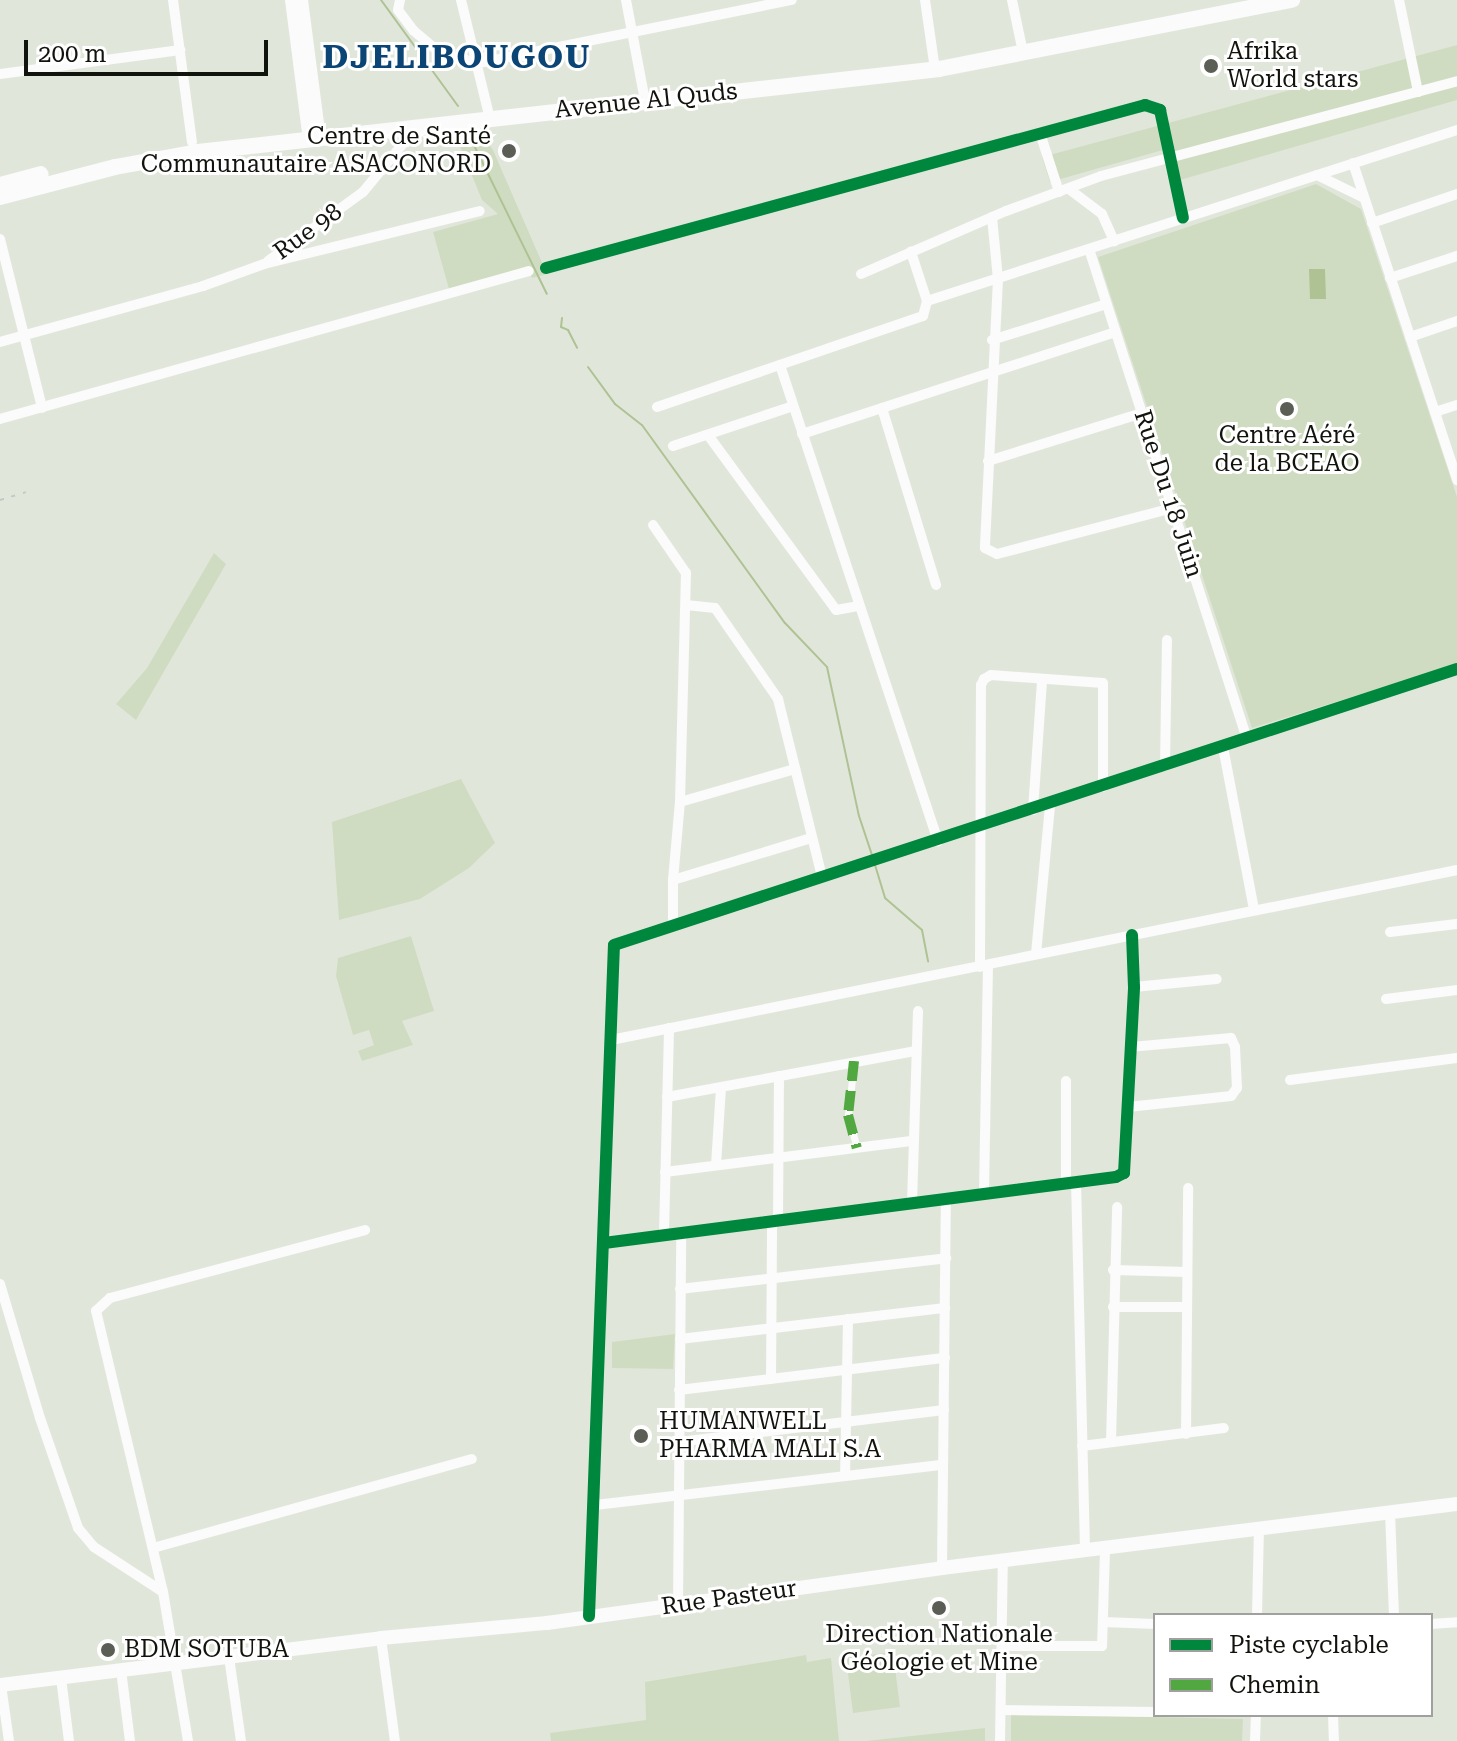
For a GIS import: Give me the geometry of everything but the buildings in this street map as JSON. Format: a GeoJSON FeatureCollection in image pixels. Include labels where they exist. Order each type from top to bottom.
{"type":"FeatureCollection","features":[{"type":"Feature","properties":{"kind":"main road","name":"Avenue Al Quds"},"geometry":{"type":"LineString","coordinates":[[934,64],[1021,43],[1254,0]]}},
{"type":"Feature","properties":{"kind":"main road","name":"Avenue Al Quds"},"geometry":{"type":"LineString","coordinates":[[0,197],[160,158],[314,134],[934,64],[1292,0]]}},
{"type":"Feature","properties":{"kind":"main road","name":"Avenue Al Quds"},"geometry":{"type":"LineString","coordinates":[[0,185],[113,157],[192,142],[416,128],[453,119]]}},
{"type":"Feature","properties":{"kind":"main road","name":"Rue Pasteur"},"geometry":{"type":"LineString","coordinates":[[1,1685],[381,1638],[678,1606],[1003,1560],[1457,1504]]}},
{"type":"Feature","properties":{"kind":"street"},"geometry":{"type":"LineString","coordinates":[[173,0],[192,142]]}},
{"type":"Feature","properties":{"kind":"street"},"geometry":{"type":"LineString","coordinates":[[291,0],[314,134]]}},
{"type":"Feature","properties":{"kind":"street"},"geometry":{"type":"LineString","coordinates":[[302,0],[314,134]]}},
{"type":"Feature","properties":{"kind":"street"},"geometry":{"type":"LineString","coordinates":[[400,0],[398,10],[414,31],[441,54],[479,63],[792,0]]}},
{"type":"Feature","properties":{"kind":"street"},"geometry":{"type":"LineString","coordinates":[[461,0],[479,63],[478,115]]}},
{"type":"Feature","properties":{"kind":"street"},"geometry":{"type":"LineString","coordinates":[[626,0],[644,97]]}},
{"type":"Feature","properties":{"kind":"street"},"geometry":{"type":"LineString","coordinates":[[925,0],[934,64]]}},
{"type":"Feature","properties":{"kind":"street"},"geometry":{"type":"LineString","coordinates":[[1012,0],[1021,43]]}},
{"type":"Feature","properties":{"kind":"street"},"geometry":{"type":"LineString","coordinates":[[1399,0],[1418,92]]}},
{"type":"Feature","properties":{"kind":"street"},"geometry":{"type":"LineString","coordinates":[[0,74],[180,50]]}},
{"type":"Feature","properties":{"kind":"street"},"geometry":{"type":"LineString","coordinates":[[861,274],[992,217],[1064,190],[1169,156],[1457,81]]}},
{"type":"Feature","properties":{"kind":"street"},"geometry":{"type":"LineString","coordinates":[[546,268],[1145,105],[1155,105],[1160,110],[1183,218]]}},
{"type":"Feature","properties":{"kind":"street","name":"Rue 98"},"geometry":{"type":"LineString","coordinates":[[264,264],[363,192],[416,128]]}},
{"type":"Feature","properties":{"kind":"street"},"geometry":{"type":"LineString","coordinates":[[927,301],[1457,130]]}},
{"type":"Feature","properties":{"kind":"street"},"geometry":{"type":"LineString","coordinates":[[1040,133],[1064,190],[1102,214],[1114,241]]}},
{"type":"Feature","properties":{"kind":"street"},"geometry":{"type":"LineString","coordinates":[[1353,163],[1456,473]]}},
{"type":"Feature","properties":{"kind":"street"},"geometry":{"type":"LineString","coordinates":[[1317,175],[1364,198]]}},
{"type":"Feature","properties":{"kind":"street"},"geometry":{"type":"LineString","coordinates":[[1372,223],[1457,194]]}},
{"type":"Feature","properties":{"kind":"street"},"geometry":{"type":"LineString","coordinates":[[0,342],[203,286],[264,264],[480,211]]}},
{"type":"Feature","properties":{"kind":"street"},"geometry":{"type":"LineString","coordinates":[[992,217],[998,279],[992,340],[985,548],[989,553],[1172,508]]}},
{"type":"Feature","properties":{"kind":"street"},"geometry":{"type":"LineString","coordinates":[[0,239],[42,408]]}},
{"type":"Feature","properties":{"kind":"street","name":"Rue Du 18 Juin"},"geometry":{"type":"LineString","coordinates":[[1089,249],[1247,739]]}},
{"type":"Feature","properties":{"kind":"street"},"geometry":{"type":"LineString","coordinates":[[657,407],[923,316],[927,301],[911,252]]}},
{"type":"Feature","properties":{"kind":"street"},"geometry":{"type":"LineString","coordinates":[[1390,278],[1457,256]]}},
{"type":"Feature","properties":{"kind":"street"},"geometry":{"type":"LineString","coordinates":[[0,419],[529,271]]}},
{"type":"Feature","properties":{"kind":"street"},"geometry":{"type":"LineString","coordinates":[[992,340],[1106,304]]}},
{"type":"Feature","properties":{"kind":"street"},"geometry":{"type":"LineString","coordinates":[[1410,337],[1457,321]]}},
{"type":"Feature","properties":{"kind":"street"},"geometry":{"type":"LineString","coordinates":[[802,434],[1115,332]]}},
{"type":"Feature","properties":{"kind":"street"},"geometry":{"type":"LineString","coordinates":[[780,365],[938,841]]}},
{"type":"Feature","properties":{"kind":"street"},"geometry":{"type":"LineString","coordinates":[[1435,412],[1457,405]]}},
{"type":"Feature","properties":{"kind":"street"},"geometry":{"type":"LineString","coordinates":[[673,446],[793,406]]}},
{"type":"Feature","properties":{"kind":"street"},"geometry":{"type":"LineString","coordinates":[[882,408],[936,585]]}},
{"type":"Feature","properties":{"kind":"street"},"geometry":{"type":"LineString","coordinates":[[988,461],[1142,413]]}},
{"type":"Feature","properties":{"kind":"street"},"geometry":{"type":"LineString","coordinates":[[708,435],[836,610],[858,606]]}},
{"type":"Feature","properties":{"kind":"street"},"geometry":{"type":"LineString","coordinates":[[653,525],[683,565],[686,605],[673,926]]}},
{"type":"Feature","properties":{"kind":"street"},"geometry":{"type":"LineString","coordinates":[[686,605],[715,608],[778,699],[822,877]]}},
{"type":"Feature","properties":{"kind":"street"},"geometry":{"type":"LineString","coordinates":[[1165,766],[1167,640]]}},
{"type":"Feature","properties":{"kind":"street"},"geometry":{"type":"LineString","coordinates":[[589,1616],[614,945],[1050,805],[1457,669]]}},
{"type":"Feature","properties":{"kind":"street"},"geometry":{"type":"LineString","coordinates":[[984,1193],[981,685],[991,675],[1042,680],[1096,680],[1103,683],[1103,787]]}},
{"type":"Feature","properties":{"kind":"street"},"geometry":{"type":"LineString","coordinates":[[1033,810],[1042,680]]}},
{"type":"Feature","properties":{"kind":"street"},"geometry":{"type":"LineString","coordinates":[[1223,747],[1254,910]]}},
{"type":"Feature","properties":{"kind":"street"},"geometry":{"type":"LineString","coordinates":[[680,802],[795,769]]}},
{"type":"Feature","properties":{"kind":"street"},"geometry":{"type":"LineString","coordinates":[[1036,954],[1050,805]]}},
{"type":"Feature","properties":{"kind":"street"},"geometry":{"type":"LineString","coordinates":[[673,880],[811,838]]}},
{"type":"Feature","properties":{"kind":"street"},"geometry":{"type":"LineString","coordinates":[[611,1040],[1457,870]]}},
{"type":"Feature","properties":{"kind":"street"},"geometry":{"type":"LineString","coordinates":[[1390,932],[1457,924]]}},
{"type":"Feature","properties":{"kind":"street"},"geometry":{"type":"LineString","coordinates":[[604,1243],[1124,1173],[1134,987],[1132,935]]}},
{"type":"Feature","properties":{"kind":"street"},"geometry":{"type":"LineString","coordinates":[[1134,987],[1217,979]]}},
{"type":"Feature","properties":{"kind":"street"},"geometry":{"type":"LineString","coordinates":[[1386,999],[1457,990]]}},
{"type":"Feature","properties":{"kind":"street"},"geometry":{"type":"LineString","coordinates":[[912,1203],[911,1141],[918,1011]]}},
{"type":"Feature","properties":{"kind":"street"},"geometry":{"type":"LineString","coordinates":[[664,1234],[669,1028]]}},
{"type":"Feature","properties":{"kind":"street"},"geometry":{"type":"LineString","coordinates":[[1128,1107],[1231,1096],[1237,1088],[1231,1038],[1131,1047]]}},
{"type":"Feature","properties":{"kind":"street"},"geometry":{"type":"LineString","coordinates":[[667,1097],[915,1051]]}},
{"type":"Feature","properties":{"kind":"street"},"geometry":{"type":"LineString","coordinates":[[1290,1080],[1457,1058]]}},
{"type":"Feature","properties":{"kind":"street"},"geometry":{"type":"LineString","coordinates":[[854,1061],[848,1115],[857,1148]]}},
{"type":"Feature","properties":{"kind":"street"},"geometry":{"type":"LineString","coordinates":[[771,1379],[779,1076]]}},
{"type":"Feature","properties":{"kind":"street"},"geometry":{"type":"LineString","coordinates":[[1066,1081],[1085,1550]]}},
{"type":"Feature","properties":{"kind":"street"},"geometry":{"type":"LineString","coordinates":[[716,1165],[721,1087]]}},
{"type":"Feature","properties":{"kind":"street"},"geometry":{"type":"LineString","coordinates":[[665,1172],[911,1141]]}},
{"type":"Feature","properties":{"kind":"street"},"geometry":{"type":"LineString","coordinates":[[1186,1434],[1188,1188]]}},
{"type":"Feature","properties":{"kind":"street"},"geometry":{"type":"LineString","coordinates":[[942,1568],[946,1198]]}},
{"type":"Feature","properties":{"kind":"street"},"geometry":{"type":"LineString","coordinates":[[1111,1442],[1117,1207]]}},
{"type":"Feature","properties":{"kind":"street"},"geometry":{"type":"LineString","coordinates":[[188,1741],[178,1663],[163,1592],[96,1311],[110,1298],[365,1230]]}},
{"type":"Feature","properties":{"kind":"street"},"geometry":{"type":"LineString","coordinates":[[678,1606],[681,1232]]}},
{"type":"Feature","properties":{"kind":"street"},"geometry":{"type":"LineString","coordinates":[[680,1289],[946,1258]]}},
{"type":"Feature","properties":{"kind":"street"},"geometry":{"type":"LineString","coordinates":[[1113,1270],[1187,1272]]}},
{"type":"Feature","properties":{"kind":"street"},"geometry":{"type":"LineString","coordinates":[[0,1284],[40,1418],[78,1528],[94,1547],[163,1592]]}},
{"type":"Feature","properties":{"kind":"street"},"geometry":{"type":"LineString","coordinates":[[1113,1307],[1187,1307]]}},
{"type":"Feature","properties":{"kind":"street"},"geometry":{"type":"LineString","coordinates":[[680,1339],[945,1308]]}},
{"type":"Feature","properties":{"kind":"street"},"geometry":{"type":"LineString","coordinates":[[845,1476],[848,1319]]}},
{"type":"Feature","properties":{"kind":"street"},"geometry":{"type":"LineString","coordinates":[[679,1390],[945,1358]]}},
{"type":"Feature","properties":{"kind":"street"},"geometry":{"type":"LineString","coordinates":[[679,1442],[944,1410]]}},
{"type":"Feature","properties":{"kind":"street"},"geometry":{"type":"LineString","coordinates":[[1082,1446],[1224,1428]]}},
{"type":"Feature","properties":{"kind":"street"},"geometry":{"type":"LineString","coordinates":[[153,1548],[472,1459]]}},
{"type":"Feature","properties":{"kind":"street"},"geometry":{"type":"LineString","coordinates":[[595,1505],[943,1465]]}},
{"type":"Feature","properties":{"kind":"street"},"geometry":{"type":"LineString","coordinates":[[1390,1512],[1394,1613]]}},
{"type":"Feature","properties":{"kind":"street"},"geometry":{"type":"LineString","coordinates":[[1257,1613],[1259,1528]]}},
{"type":"Feature","properties":{"kind":"street"},"geometry":{"type":"LineString","coordinates":[[1002,1646],[1102,1646],[1105,1548]]}},
{"type":"Feature","properties":{"kind":"street"},"geometry":{"type":"LineString","coordinates":[[1000,1741],[1003,1560]]}},
{"type":"Feature","properties":{"kind":"street"},"geometry":{"type":"LineString","coordinates":[[1103,1622],[1153,1624]]}},
{"type":"Feature","properties":{"kind":"street"},"geometry":{"type":"LineString","coordinates":[[1433,1624],[1457,1622]]}},
{"type":"Feature","properties":{"kind":"street"},"geometry":{"type":"LineString","coordinates":[[381,1638],[395,1741]]}},
{"type":"Feature","properties":{"kind":"street"},"geometry":{"type":"LineString","coordinates":[[229,1657],[241,1741]]}},
{"type":"Feature","properties":{"kind":"street"},"geometry":{"type":"LineString","coordinates":[[121,1670],[130,1741]]}},
{"type":"Feature","properties":{"kind":"street"},"geometry":{"type":"LineString","coordinates":[[61,1678],[69,1741]]}},
{"type":"Feature","properties":{"kind":"street"},"geometry":{"type":"LineString","coordinates":[[1,1685],[9,1741]]}},
{"type":"Feature","properties":{"kind":"street"},"geometry":{"type":"LineString","coordinates":[[1001,1710],[1153,1712]]}},
{"type":"Feature","properties":{"kind":"street"},"geometry":{"type":"LineString","coordinates":[[1255,1741],[1256,1717]]}},
{"type":"Feature","properties":{"kind":"street"},"geometry":{"type":"LineString","coordinates":[[1333,1717],[1334,1741]]}},
{"type":"Feature","properties":{"kind":"shaded area"},"geometry":{"type":"Polygon","coordinates":[[[1457,45],[1457,100],[1180,180],[1170,148],[1050,182],[1042,157],[1457,45]]]}},
{"type":"Feature","properties":{"kind":"shaded area"},"geometry":{"type":"Polygon","coordinates":[[[474,125],[493,150],[547,274],[532,278],[527,268],[449,289],[433,232],[498,214],[482,200],[452,127],[474,125]]]}},
{"type":"Feature","properties":{"kind":"shaded area","name":"Centre Aéré de la BCEAO"},"geometry":{"type":"Polygon","coordinates":[[[1316,184],[1361,209],[1457,497],[1457,664],[1252,728],[1098,257],[1316,184]]]}},
{"type":"Feature","properties":{"kind":"shaded area"},"geometry":{"type":"Polygon","coordinates":[[[1309,269],[1325,269],[1326,299],[1310,299],[1309,269]]]}},
{"type":"Feature","properties":{"kind":"shaded area"},"geometry":{"type":"Polygon","coordinates":[[[214,553],[226,564],[136,720],[116,704],[147,668],[214,553]]]}},
{"type":"Feature","properties":{"kind":"shaded area"},"geometry":{"type":"Polygon","coordinates":[[[461,779],[495,843],[469,868],[420,899],[339,920],[332,822],[461,779]]]}},
{"type":"Feature","properties":{"kind":"shaded area"},"geometry":{"type":"Polygon","coordinates":[[[411,936],[434,1011],[402,1021],[413,1045],[362,1061],[358,1051],[374,1045],[369,1030],[353,1035],[336,976],[338,958],[411,936]]]}},
{"type":"Feature","properties":{"kind":"shaded area"},"geometry":{"type":"Polygon","coordinates":[[[675,1334],[673,1369],[612,1368],[612,1342],[675,1334]]]}},
{"type":"Feature","properties":{"kind":"shaded area"},"geometry":{"type":"Polygon","coordinates":[[[893,1652],[900,1707],[853,1713],[846,1658],[893,1652]]]}},
{"type":"Feature","properties":{"kind":"shaded area"},"geometry":{"type":"Polygon","coordinates":[[[806,1655],[807,1662],[831,1658],[839,1741],[551,1741],[550,1733],[646,1720],[645,1682],[806,1655]]]}},
{"type":"Feature","properties":{"kind":"shaded area"},"geometry":{"type":"Polygon","coordinates":[[[1011,1714],[1243,1719],[1242,1741],[1011,1741],[1011,1714]]]}},
{"type":"Feature","properties":{"kind":"shaded area"},"geometry":{"type":"Polygon","coordinates":[[[985,1728],[985,1741],[866,1741],[985,1728]]]}},
{"type":"Feature","properties":{"kind":"waterway"},"geometry":{"type":"LineString","coordinates":[[381,0],[458,106]]}},
{"type":"Feature","properties":{"kind":"waterway"},"geometry":{"type":"LineString","coordinates":[[468,133],[547,294]]}},
{"type":"Feature","properties":{"kind":"waterway"},"geometry":{"type":"LineString","coordinates":[[562,318],[561,327],[568,330],[577,348]]}},
{"type":"Feature","properties":{"kind":"waterway"},"geometry":{"type":"LineString","coordinates":[[588,367],[615,404],[642,425],[785,623],[827,667],[859,816],[872,855]]}},
{"type":"Feature","properties":{"kind":"waterway"},"geometry":{"type":"LineString","coordinates":[[875,865],[885,898],[922,930],[928,961]]}},
{"type":"Feature","properties":{"kind":"railway"},"geometry":{"type":"LineString","coordinates":[[0,500],[26,492]]}},
{"type":"Feature","properties":{"kind":"marked path"},"geometry":{"type":"LineString","coordinates":[[854,1061],[848,1115],[857,1148]]}},
{"type":"Feature","properties":{"kind":"cycle path"},"geometry":{"type":"LineString","coordinates":[[546,268],[1145,105],[1160,110],[1183,218]]}},
{"type":"Feature","properties":{"kind":"cycle path"},"geometry":{"type":"LineString","coordinates":[[589,1616],[614,945],[1457,669]]}},
{"type":"Feature","properties":{"kind":"cycle path"},"geometry":{"type":"LineString","coordinates":[[604,1243],[1116,1177],[1124,1173],[1134,987],[1132,935]]}},
{"type":"Feature","properties":{"kind":"place","name":"Afrika World stars"},"geometry":{"type":"Point","coordinates":[1211,66]}},
{"type":"Feature","properties":{"kind":"place","name":"Centre de Santé Communautaire ASACONORD"},"geometry":{"type":"Point","coordinates":[509,151]}},
{"type":"Feature","properties":{"kind":"place","name":"Centre Aéré de la BCEAO"},"geometry":{"type":"Point","coordinates":[1287,409]}},
{"type":"Feature","properties":{"kind":"place","name":"HUMANWELL PHARMA MALI S.A"},"geometry":{"type":"Point","coordinates":[641,1436]}},
{"type":"Feature","properties":{"kind":"place","name":"Direction Nationale Géologie et Mine"},"geometry":{"type":"Point","coordinates":[939,1608]}},
{"type":"Feature","properties":{"kind":"place","name":"BDM SOTUBA"},"geometry":{"type":"Point","coordinates":[108,1650]}},
{"type":"Feature","properties":{"kind":"district","name":"DJELIBOUGOU"},"geometry":{"type":"Point","coordinates":[457,57]}}]}
